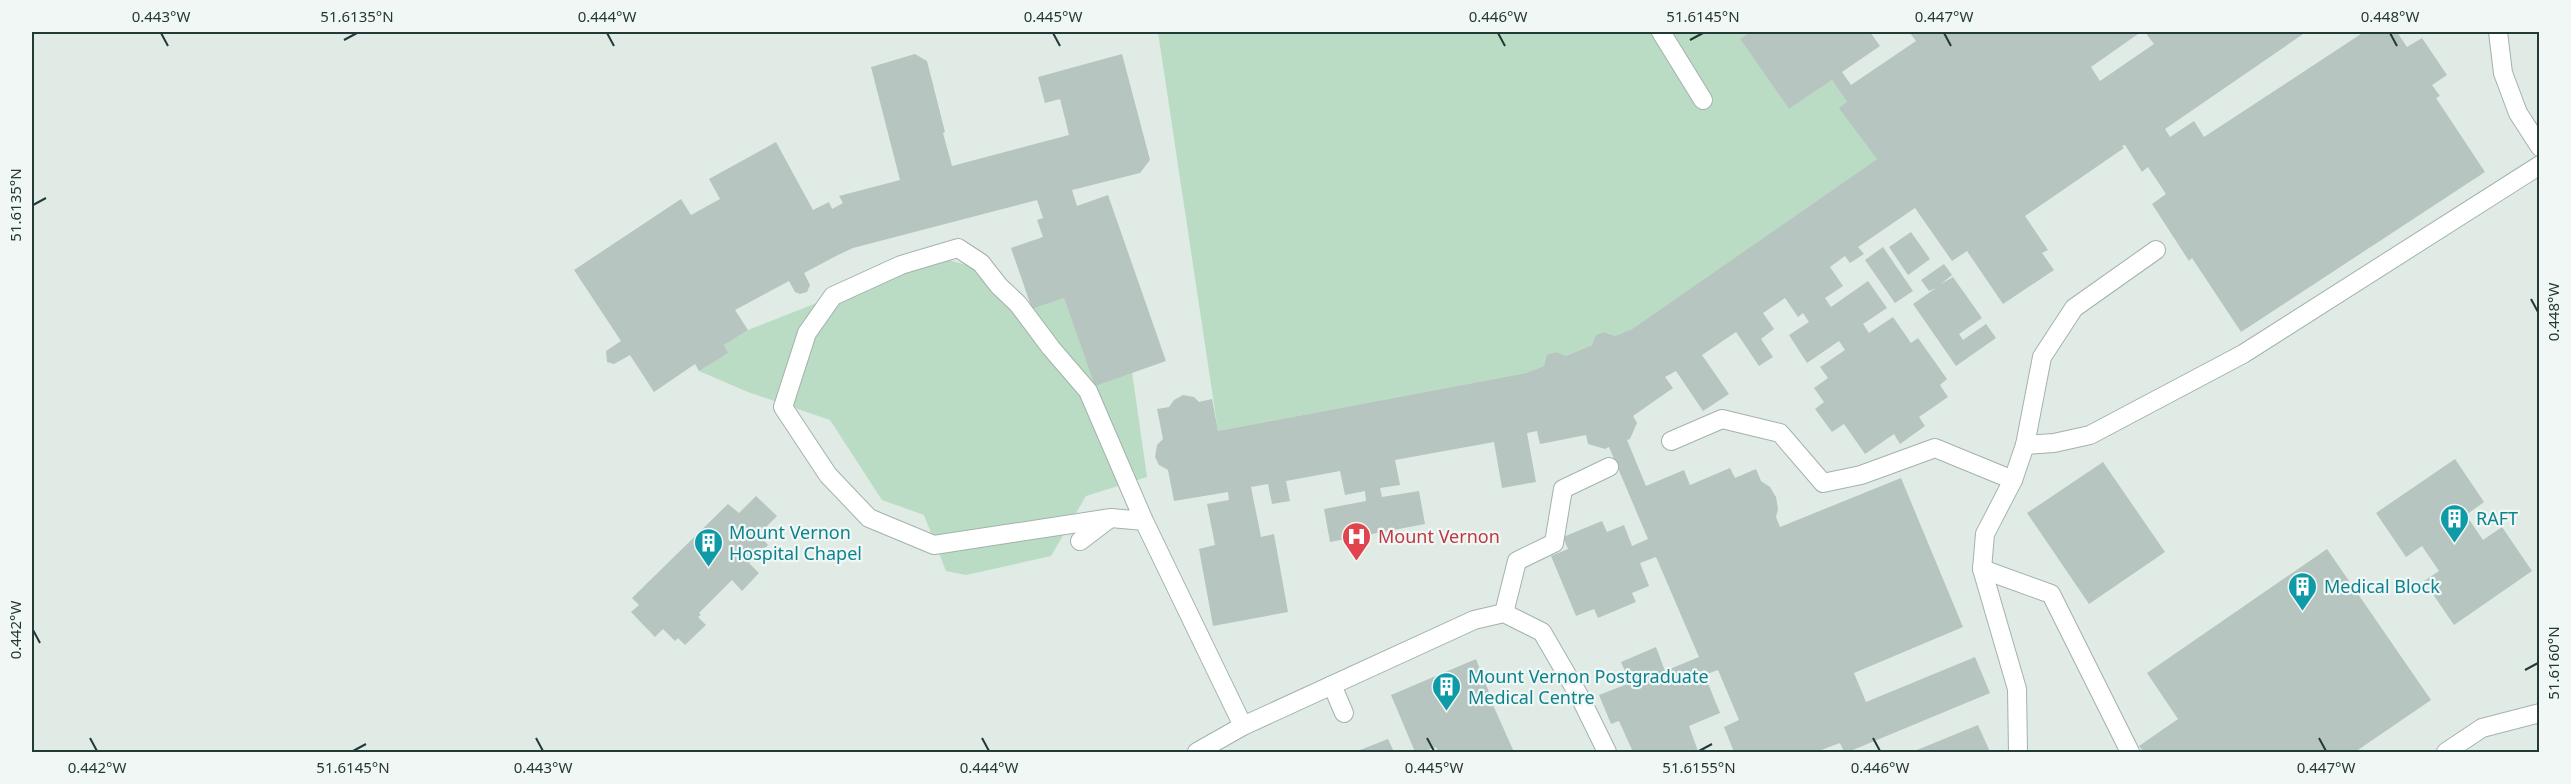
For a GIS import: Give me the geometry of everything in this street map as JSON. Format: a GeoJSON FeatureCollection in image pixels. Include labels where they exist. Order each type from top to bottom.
{"type":"FeatureCollection","features":[{"type":"Feature","properties":{"kind":"lane"},"geometry":{"type":"LineString","coordinates":[[1661,32],[1703,100]]}},
{"type":"Feature","properties":{"kind":"lane"},"geometry":{"type":"LineString","coordinates":[[2498,32],[2503,73],[2518,113],[2540,147]]}},
{"type":"Feature","properties":{"kind":"lane"},"geometry":{"type":"LineString","coordinates":[[2025,445],[2054,443],[2090,435],[2244,354],[2540,165]]}},
{"type":"Feature","properties":{"kind":"lane"},"geometry":{"type":"LineString","coordinates":[[1144,521],[1111,518],[934,545],[868,518],[828,475],[783,407],[807,333],[833,296],[901,265],[958,248],[981,263],[999,286],[1018,304],[1051,348],[1088,391],[1144,521],[1243,726]]}},
{"type":"Feature","properties":{"kind":"lane"},"geometry":{"type":"LineString","coordinates":[[2018,753],[2017,689],[1982,569],[1985,534],[2013,480],[2025,445],[2042,357],[2074,308],[2156,250]]}},
{"type":"Feature","properties":{"kind":"lane"},"geometry":{"type":"LineString","coordinates":[[1671,441],[1722,419],[1780,433],[1823,483],[1861,475],[1935,448],[2013,480]]}},
{"type":"Feature","properties":{"kind":"lane"},"geometry":{"type":"LineString","coordinates":[[1504,613],[1517,561],[1554,543],[1563,489],[1609,467]]}},
{"type":"Feature","properties":{"kind":"lane"},"geometry":{"type":"LineString","coordinates":[[1080,541],[1111,518]]}},
{"type":"Feature","properties":{"kind":"lane"},"geometry":{"type":"LineString","coordinates":[[1982,569],[2051,594],[2130,753]]}},
{"type":"Feature","properties":{"kind":"lane"},"geometry":{"type":"LineString","coordinates":[[1208,749],[1243,726],[1332,685],[1474,620],[1504,613],[1542,632],[1581,699],[1607,753]]}},
{"type":"Feature","properties":{"kind":"lane"},"geometry":{"type":"LineString","coordinates":[[1332,685],[1344,713]]}},
{"type":"Feature","properties":{"kind":"lane"},"geometry":{"type":"LineString","coordinates":[[2446,753],[2482,728],[2540,712]]}},
{"type":"Feature","properties":{"kind":"green space"},"geometry":{"type":"Polygon","coordinates":[[[1158,32],[1750,32],[1740,39],[1789,109],[1832,80],[1847,102],[1877,159],[1632,329],[1615,336],[1605,332],[1596,335],[1592,345],[1566,356],[1556,352],[1548,355],[1544,366],[1526,373],[1218,431],[1158,32]]]}},
{"type":"Feature","properties":{"kind":"green space"},"geometry":{"type":"Polygon","coordinates":[[[941,258],[974,267],[1032,309],[1064,298],[1095,385],[1132,372],[1147,477],[1086,496],[1051,556],[966,575],[946,571],[924,515],[882,500],[830,420],[748,392],[699,371],[727,353],[724,345],[748,330],[903,269],[941,258]]]}},
{"type":"Feature","properties":{"kind":"building"},"geometry":{"type":"Polygon","coordinates":[[[1750,32],[1870,32],[1880,46],[1842,72],[1851,85],[1916,41],[1910,33],[1913,32],[2137,32],[2138,34],[2091,67],[2100,81],[2154,44],[2145,32],[2306,32],[2165,129],[2170,137],[2194,121],[2204,137],[2364,32],[2397,32],[2407,47],[2422,38],[2447,75],[2432,85],[2440,96],[2436,98],[2485,172],[2241,332],[2192,258],[2189,261],[2152,204],[2166,194],[2148,167],[2142,172],[2125,145],[2122,146],[2124,148],[2025,216],[2048,250],[2042,253],[2054,270],[2003,304],[1967,251],[1952,261],[1915,208],[1858,247],[1864,254],[1850,263],[1845,256],[1830,267],[1843,286],[1825,298],[1831,307],[1868,281],[1887,308],[1863,324],[1869,333],[1893,317],[1911,343],[1918,338],[1947,379],[1940,385],[1948,397],[1919,417],[1925,426],[1900,444],[1894,434],[1865,454],[1844,424],[1832,432],[1815,409],[1824,402],[1814,388],[1828,378],[1820,367],[1845,350],[1839,341],[1807,363],[1789,335],[1809,322],[1803,313],[1798,317],[1785,298],[1763,313],[1774,329],[1761,339],[1773,357],[1759,366],[1736,332],[1702,355],[1729,394],[1703,411],[1676,371],[1665,377],[1673,388],[1633,416],[1637,423],[1630,439],[1627,440],[1646,486],[1684,470],[1690,485],[1730,468],[1735,478],[1756,469],[1761,481],[1770,487],[1776,497],[1778,509],[1776,517],[1780,527],[1901,478],[1963,627],[1854,673],[1866,702],[1975,657],[1990,693],[1848,752],[1844,752],[1840,743],[1816,752],[1734,752],[1724,727],[1739,720],[1718,670],[1707,674],[1705,670],[1703,671],[1720,713],[1689,726],[1698,751],[1704,748],[1706,752],[1633,752],[1619,721],[1611,724],[1599,695],[1630,683],[1621,662],[1656,647],[1665,671],[1699,657],[1656,557],[1640,563],[1649,586],[1632,593],[1636,602],[1598,618],[1594,609],[1576,616],[1551,556],[1568,549],[1563,537],[1602,521],[1607,532],[1624,525],[1632,546],[1648,539],[1609,447],[1605,449],[1588,444],[1586,435],[1540,444],[1537,431],[1527,433],[1536,482],[1502,488],[1494,442],[1395,460],[1400,485],[1380,488],[1382,497],[1419,491],[1425,524],[1330,542],[1324,509],[1366,501],[1365,491],[1345,495],[1340,471],[1286,481],[1290,501],[1272,504],[1268,484],[1251,487],[1261,537],[1274,534],[1288,612],[1213,626],[1199,549],[1215,545],[1207,504],[1229,500],[1228,492],[1174,501],[1168,470],[1159,465],[1155,457],[1157,445],[1163,439],[1157,409],[1169,407],[1174,400],[1183,395],[1194,397],[1199,402],[1212,399],[1218,431],[1526,373],[1544,366],[1547,355],[1556,352],[1566,356],[1592,345],[1596,335],[1604,332],[1615,336],[1632,329],[1877,159],[1839,108],[1847,102],[1832,80],[1789,109],[1740,39],[1750,32]]]}},
{"type":"Feature","properties":{"kind":"building"},"geometry":{"type":"Polygon","coordinates":[[[915,54],[927,61],[952,166],[1069,135],[1060,99],[1045,103],[1038,77],[1122,54],[1150,160],[1140,173],[1072,190],[1077,206],[1108,195],[1166,361],[1095,386],[1064,298],[1032,309],[1011,248],[1043,237],[1037,220],[1043,218],[1037,200],[853,248],[838,255],[804,273],[810,285],[807,292],[800,294],[795,292],[789,281],[735,310],[748,330],[724,345],[728,353],[699,371],[695,364],[654,392],[630,355],[614,364],[607,362],[606,351],[621,341],[574,270],[681,199],[691,215],[720,199],[709,179],[776,142],[813,210],[829,202],[832,209],[843,203],[839,196],[900,180],[871,67],[915,54]]]}},
{"type":"Feature","properties":{"kind":"building"},"geometry":{"type":"Polygon","coordinates":[[[1911,232],[1930,259],[1908,275],[1889,247],[1911,232]]]}},
{"type":"Feature","properties":{"kind":"building"},"geometry":{"type":"Polygon","coordinates":[[[1883,247],[1913,291],[1895,303],[1865,260],[1883,247]]]}},
{"type":"Feature","properties":{"kind":"building"},"geometry":{"type":"Polygon","coordinates":[[[1944,264],[1952,275],[1941,284],[1953,277],[1982,318],[1959,334],[1963,340],[1986,324],[1996,338],[1956,366],[1913,304],[1936,288],[1929,291],[1921,280],[1944,264]]]}},
{"type":"Feature","properties":{"kind":"building","name":"RAFT"},"geometry":{"type":"Polygon","coordinates":[[[2455,459],[2484,502],[2466,515],[2483,540],[2502,527],[2532,571],[2454,625],[2424,581],[2439,571],[2422,546],[2406,557],[2376,513],[2455,459]]]}},
{"type":"Feature","properties":{"kind":"building"},"geometry":{"type":"Polygon","coordinates":[[[2103,462],[2165,552],[2089,604],[2027,513],[2103,462]]]}},
{"type":"Feature","properties":{"kind":"building","name":"Mount Vernon Hospital Chapel"},"geometry":{"type":"Polygon","coordinates":[[[756,496],[777,516],[759,534],[768,545],[749,563],[759,573],[742,591],[732,580],[699,613],[701,615],[698,617],[706,625],[685,645],[678,638],[675,641],[663,629],[655,637],[631,612],[639,605],[632,598],[728,504],[739,513],[756,496]]]}},
{"type":"Feature","properties":{"kind":"building","name":"Medical Block"},"geometry":{"type":"Polygon","coordinates":[[[2327,549],[2431,700],[2355,752],[2144,752],[2139,746],[2178,719],[2147,673],[2327,549]]]}},
{"type":"Feature","properties":{"kind":"building","name":"Mount Vernon Postgraduate Medical Centre"},"geometry":{"type":"Polygon","coordinates":[[[1476,659],[1514,752],[1438,752],[1436,747],[1415,752],[1391,695],[1476,659]]]}},
{"type":"Feature","properties":{"kind":"building"},"geometry":{"type":"Polygon","coordinates":[[[1978,725],[1990,752],[1912,752],[1978,725]]]}},
{"type":"Feature","properties":{"kind":"building"},"geometry":{"type":"Polygon","coordinates":[[[1388,739],[1394,752],[1355,752],[1388,739]]]}},
{"type":"Feature","properties":{"kind":"place","name":"RAFT"},"geometry":{"type":"Point","coordinates":[2455,544]}},
{"type":"Feature","properties":{"kind":"place","name":"Mount Vernon"},"geometry":{"type":"Point","coordinates":[1357,562]}},
{"type":"Feature","properties":{"kind":"place","name":"Mount Vernon Hospital Chapel"},"geometry":{"type":"Point","coordinates":[708,568]}},
{"type":"Feature","properties":{"kind":"place","name":"Medical Block"},"geometry":{"type":"Point","coordinates":[2303,612]}},
{"type":"Feature","properties":{"kind":"place","name":"Mount Vernon Postgraduate Medical Centre"},"geometry":{"type":"Point","coordinates":[1447,712]}}]}
